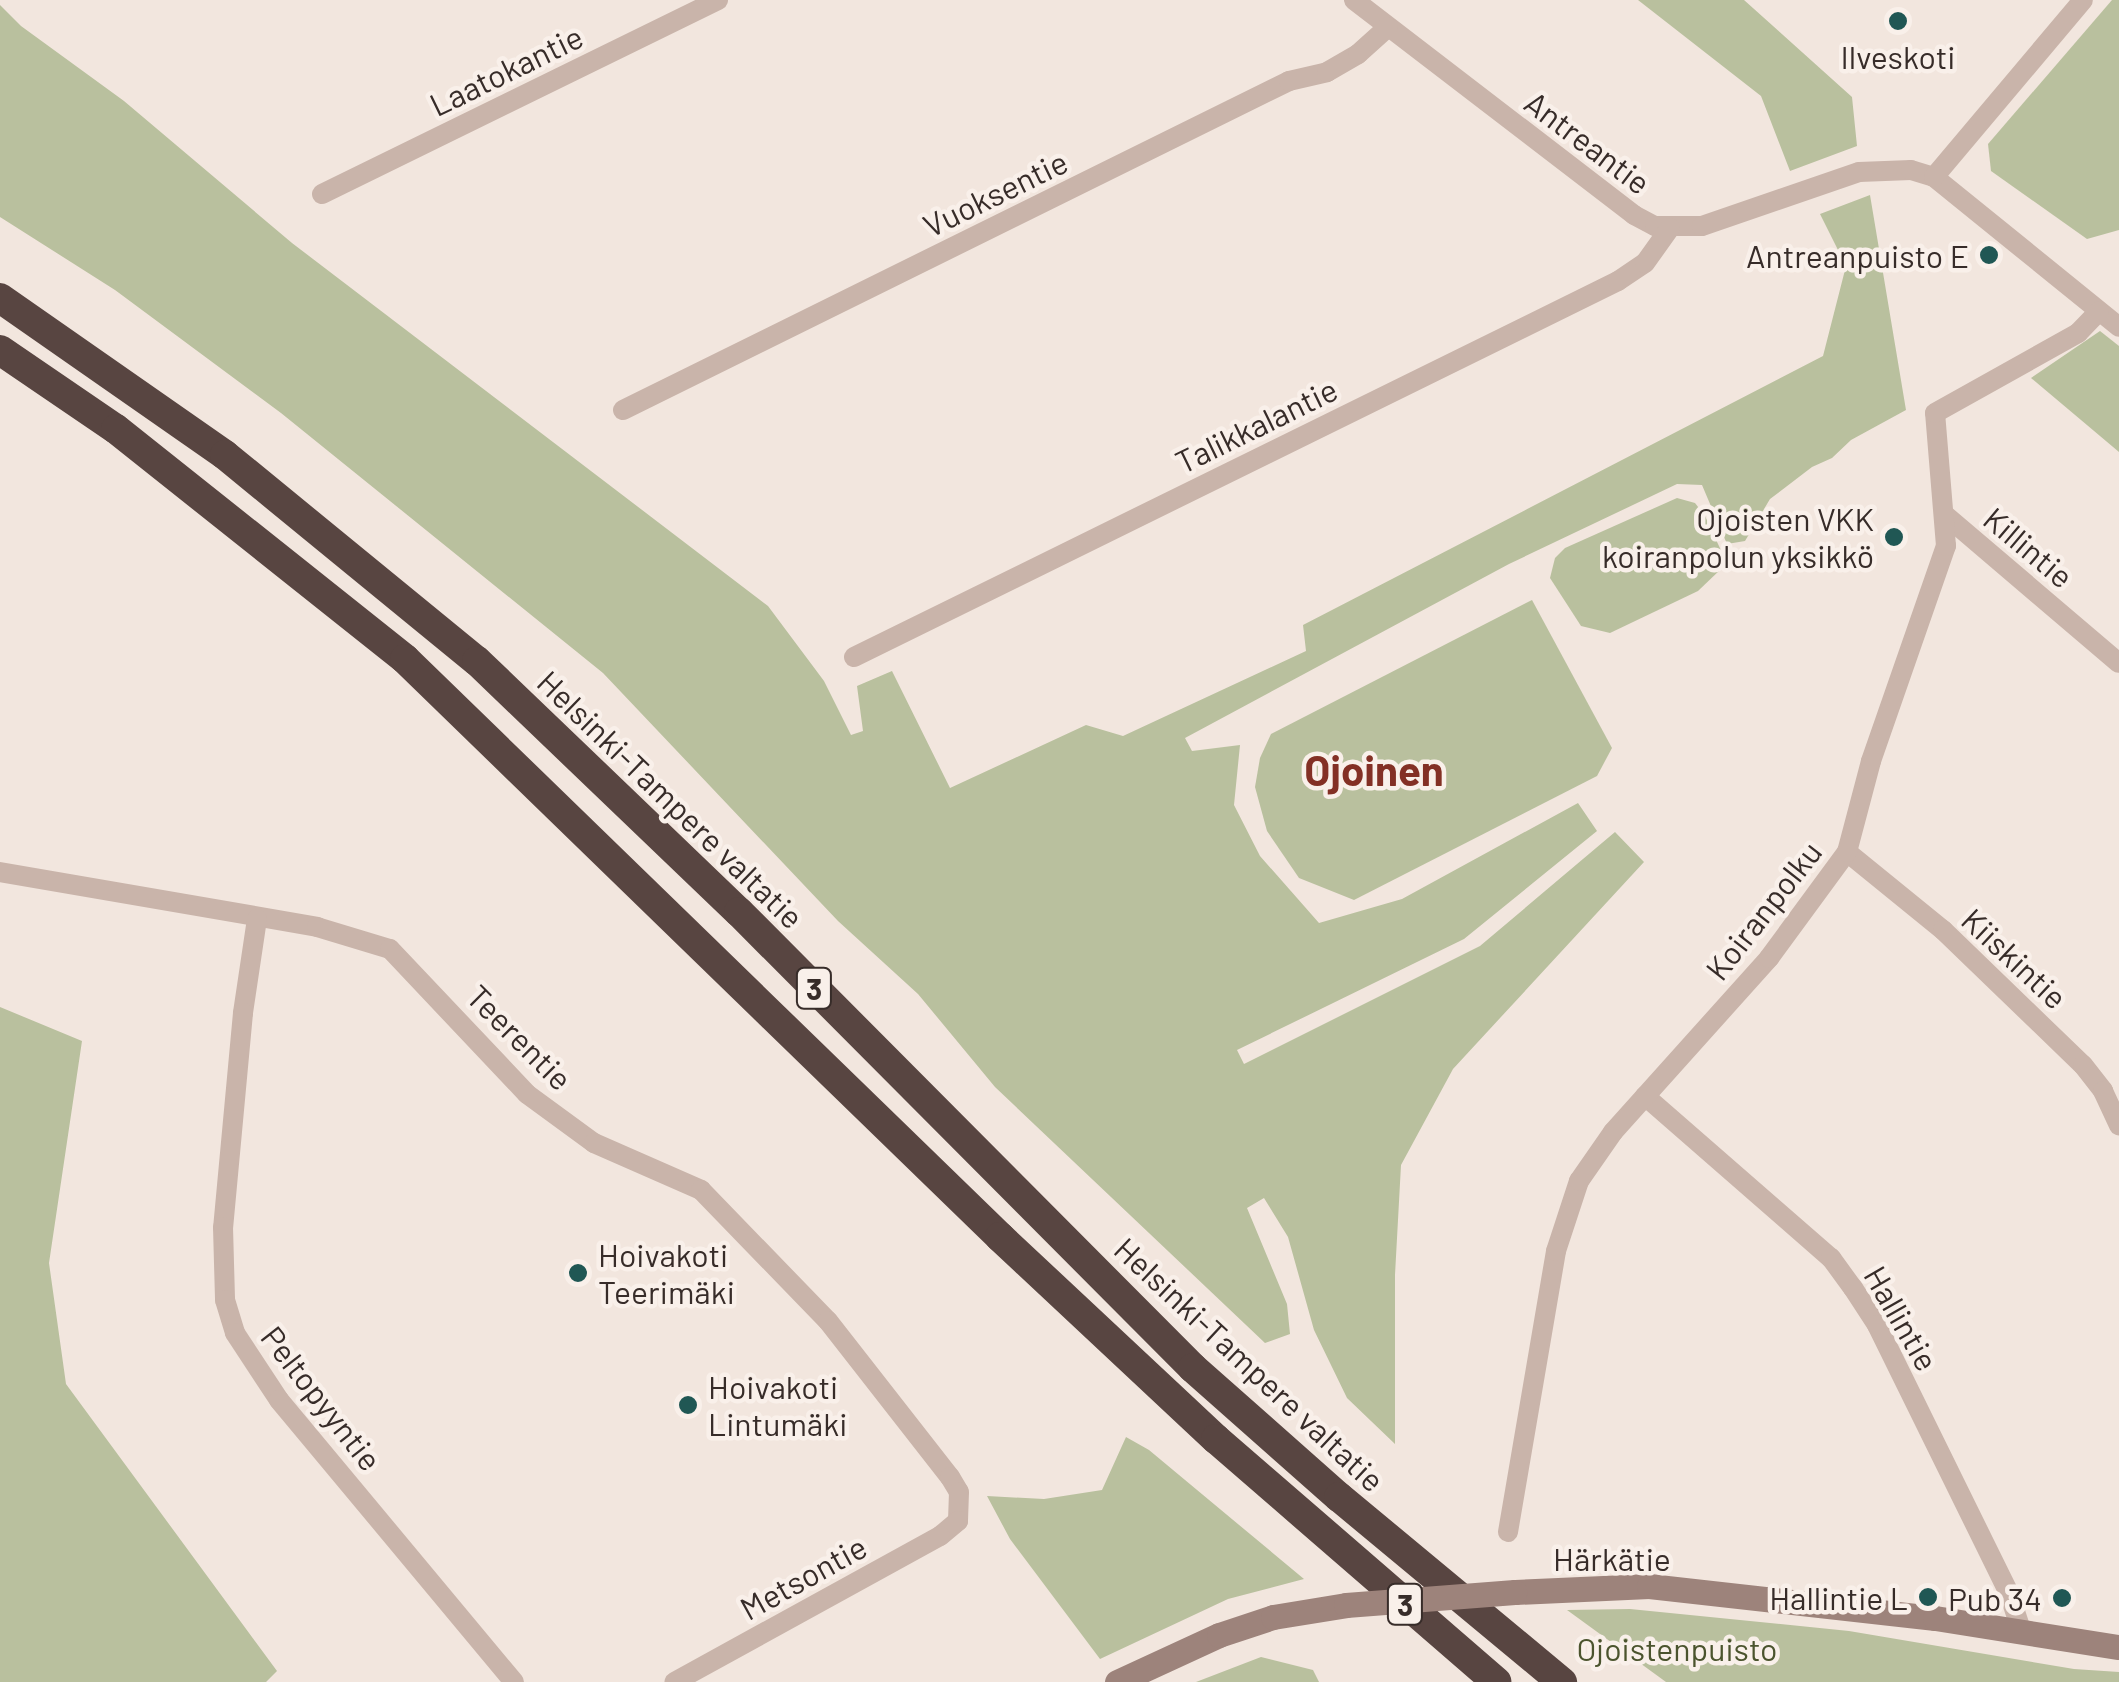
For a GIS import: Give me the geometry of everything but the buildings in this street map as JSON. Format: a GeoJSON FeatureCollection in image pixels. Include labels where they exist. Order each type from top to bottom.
{"type":"FeatureCollection","features":[{"type":"Feature","properties":{"kind":"highway","name":"Helsinki-Tampere valtatie"},"geometry":{"type":"LineString","coordinates":[[0,298],[225,455],[366,565],[477,661],[739,912],[1194,1368],[1338,1497],[1562,1682]]}},
{"type":"Feature","properties":{"kind":"highway","name":"3"},"geometry":{"type":"LineString","coordinates":[[0,350],[116,429],[405,659],[1000,1238],[1216,1440],[1497,1682]]}},
{"type":"Feature","properties":{"kind":"main road","name":"Härkätie"},"geometry":{"type":"LineString","coordinates":[[1117,1682],[1219,1634],[1272,1617],[1346,1605],[1649,1586],[1936,1618],[2119,1647]]}},
{"type":"Feature","properties":{"kind":"street","name":"Laatokantie"},"geometry":{"type":"LineString","coordinates":[[322,194],[718,0]]}},
{"type":"Feature","properties":{"kind":"street","name":"Antreantie"},"geometry":{"type":"LineString","coordinates":[[1354,0],[1634,215],[1670,228],[1702,226],[1859,172],[1911,170],[1934,177]]}},
{"type":"Feature","properties":{"kind":"street"},"geometry":{"type":"LineString","coordinates":[[2083,0],[1934,177],[2119,327]]}},
{"type":"Feature","properties":{"kind":"street","name":"Vuoksentie"},"geometry":{"type":"LineString","coordinates":[[623,410],[1272,90],[1327,72],[1358,54],[1388,27]]}},
{"type":"Feature","properties":{"kind":"street","name":"Talikkalantie"},"geometry":{"type":"LineString","coordinates":[[854,657],[1618,280],[1645,262],[1670,228]]}},
{"type":"Feature","properties":{"kind":"street","name":"Koiranpolku"},"geometry":{"type":"LineString","coordinates":[[1508,1532],[1545,1307],[1572,1196],[1587,1166],[1769,958],[1847,852],[1871,761],[1946,546],[1935,413],[2078,333],[2099,311]]}},
{"type":"Feature","properties":{"kind":"street","name":"Killintie"},"geometry":{"type":"LineString","coordinates":[[1945,515],[2119,664]]}},
{"type":"Feature","properties":{"kind":"street","name":"Kiiskintie"},"geometry":{"type":"LineString","coordinates":[[1847,852],[1943,930],[2083,1065],[2111,1086],[2119,1126]]}},
{"type":"Feature","properties":{"kind":"street","name":"Teerentie"},"geometry":{"type":"LineString","coordinates":[[0,872],[317,927],[390,949],[527,1094],[594,1143],[701,1190],[828,1321],[950,1476],[959,1492],[958,1520]]}},
{"type":"Feature","properties":{"kind":"street","name":"Peltopyyntie"},"geometry":{"type":"LineString","coordinates":[[257,919],[224,1227],[225,1300],[235,1333],[279,1400],[514,1682]]}},
{"type":"Feature","properties":{"kind":"street","name":"Hallintie"},"geometry":{"type":"LineString","coordinates":[[1645,1096],[1832,1258],[1854,1288],[1877,1325],[2009,1593],[2022,1633]]}},
{"type":"Feature","properties":{"kind":"street","name":"Metsontie"},"geometry":{"type":"LineString","coordinates":[[674,1682],[940,1536],[958,1520]]}},
{"type":"Feature","properties":{"kind":"green space"},"geometry":{"type":"Polygon","coordinates":[[[1638,0],[1744,0],[1852,97],[1857,146],[1790,171],[1761,96],[1638,0]]]}},
{"type":"Feature","properties":{"kind":"green space"},"geometry":{"type":"Polygon","coordinates":[[[2112,0],[2119,0],[2119,230],[2087,239],[1991,171],[1988,144],[2112,0]]]}},
{"type":"Feature","properties":{"kind":"green space"},"geometry":{"type":"Polygon","coordinates":[[[0,5],[21,26],[124,101],[292,243],[768,606],[824,681],[851,735],[863,731],[857,686],[892,671],[950,788],[1086,725],[1123,736],[1306,651],[1303,625],[1823,356],[1846,266],[1820,214],[1870,195],[1906,410],[1851,440],[1832,458],[1812,467],[1770,499],[1745,541],[1727,544],[1702,485],[1677,484],[1509,564],[1185,738],[1192,751],[1240,745],[1234,805],[1260,856],[1319,923],[1402,899],[1578,803],[1597,831],[1464,939],[1237,1050],[1244,1064],[1480,946],[1615,832],[1644,862],[1453,1069],[1401,1165],[1395,1275],[1395,1444],[1347,1398],[1314,1330],[1288,1237],[1264,1198],[1247,1208],[1287,1304],[1290,1334],[1265,1343],[995,1087],[918,994],[838,921],[603,673],[281,413],[115,290],[0,217],[0,5]]]}},
{"type":"Feature","properties":{"kind":"green space"},"geometry":{"type":"Polygon","coordinates":[[[2100,331],[2119,346],[2119,452],[2031,378],[2100,331]]]}},
{"type":"Feature","properties":{"kind":"green space"},"geometry":{"type":"Polygon","coordinates":[[[1677,498],[1695,503],[1705,516],[1725,559],[1721,569],[1698,591],[1610,633],[1581,626],[1550,578],[1555,558],[1565,548],[1677,498]]]}},
{"type":"Feature","properties":{"kind":"green space"},"geometry":{"type":"Polygon","coordinates":[[[1532,600],[1612,748],[1597,776],[1354,900],[1299,878],[1267,831],[1255,787],[1260,758],[1271,734],[1532,600]]]}},
{"type":"Feature","properties":{"kind":"green space"},"geometry":{"type":"Polygon","coordinates":[[[0,1007],[82,1041],[49,1263],[66,1384],[277,1671],[266,1682],[0,1682],[0,1007]]]}},
{"type":"Feature","properties":{"kind":"green space"},"geometry":{"type":"Polygon","coordinates":[[[1126,1437],[1149,1450],[1304,1579],[1228,1599],[1100,1659],[1010,1539],[987,1496],[1044,1499],[1102,1490],[1126,1437]]]}},
{"type":"Feature","properties":{"kind":"green space","name":"Ojoistenpuisto"},"geometry":{"type":"Polygon","coordinates":[[[1630,1609],[1849,1631],[2074,1669],[2119,1672],[2119,1682],[1666,1682],[1567,1610],[1630,1609]]]}},
{"type":"Feature","properties":{"kind":"green space"},"geometry":{"type":"Polygon","coordinates":[[[1261,1657],[1313,1670],[1319,1682],[1196,1682],[1261,1657]]]}},
{"type":"Feature","properties":{"kind":"place","name":"Ilveskoti"},"geometry":{"type":"Point","coordinates":[1898,21]}},
{"type":"Feature","properties":{"kind":"place","name":"Antreanpuisto E"},"geometry":{"type":"Point","coordinates":[1989,255]}},
{"type":"Feature","properties":{"kind":"place","name":"Ojoisten VKK koiranpolun yksikkö"},"geometry":{"type":"Point","coordinates":[1894,537]}},
{"type":"Feature","properties":{"kind":"place","name":"Hoivakoti Teerimäki"},"geometry":{"type":"Point","coordinates":[578,1273]}},
{"type":"Feature","properties":{"kind":"place","name":"Hoivakoti Lintumäki"},"geometry":{"type":"Point","coordinates":[688,1405]}},
{"type":"Feature","properties":{"kind":"place","name":"Hallintie L"},"geometry":{"type":"Point","coordinates":[1928,1597]}},
{"type":"Feature","properties":{"kind":"place","name":"Pub 34"},"geometry":{"type":"Point","coordinates":[2062,1598]}},
{"type":"Feature","properties":{"kind":"district","name":"Ojoinen"},"geometry":{"type":"Point","coordinates":[1374,769]}}]}
